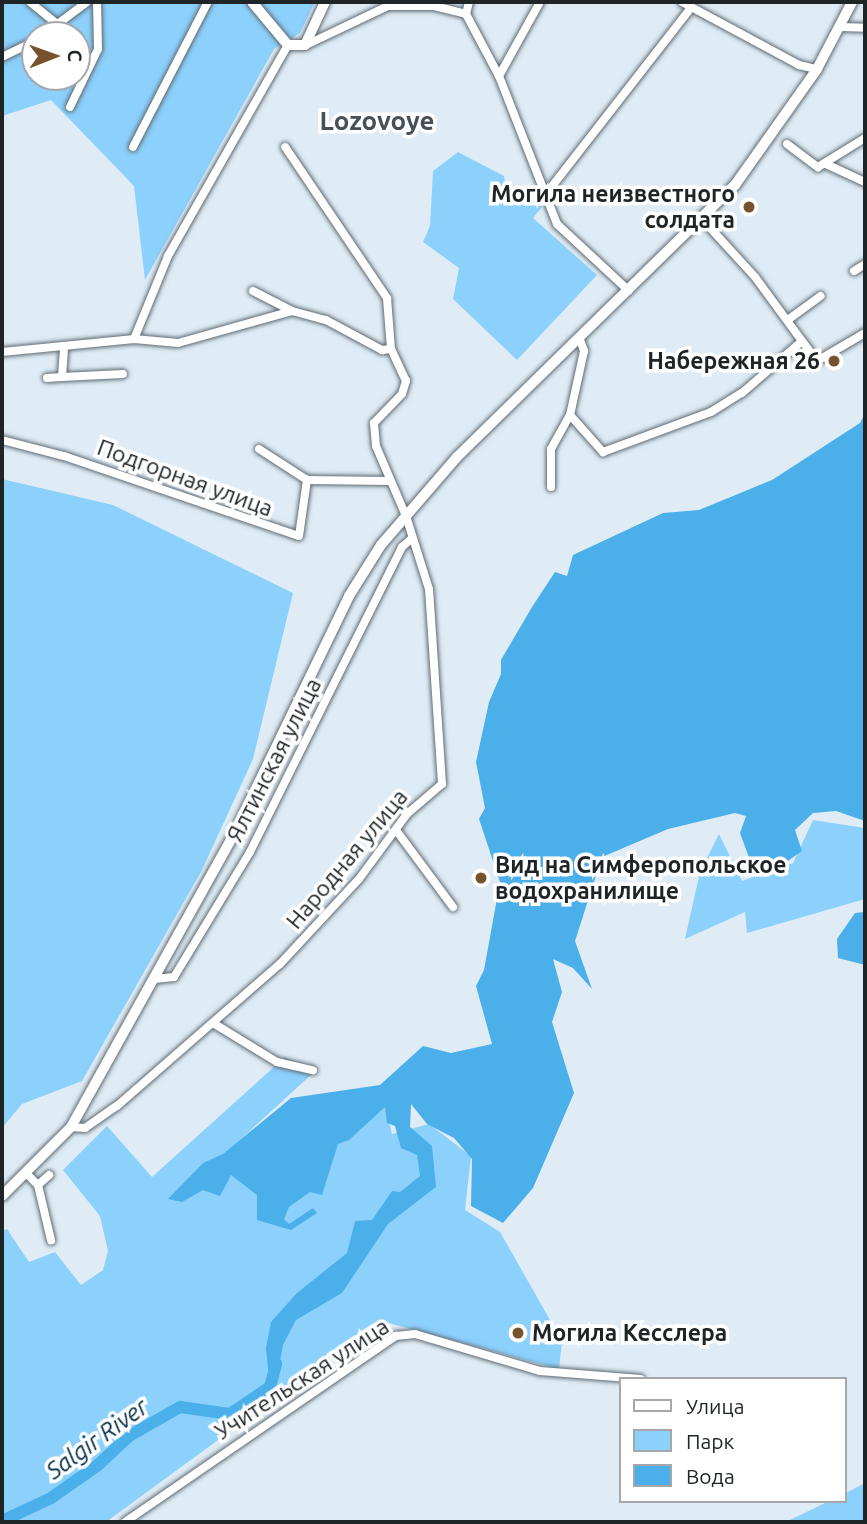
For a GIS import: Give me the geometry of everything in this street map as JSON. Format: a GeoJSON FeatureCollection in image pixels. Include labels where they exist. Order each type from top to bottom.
{"type":"FeatureCollection","features":[{"type":"Feature","properties":{"kind":"main road"},"geometry":{"type":"LineString","coordinates":[[252,2],[288,45],[305,45],[326,2]]}},
{"type":"Feature","properties":{"kind":"main road"},"geometry":{"type":"LineString","coordinates":[[2,1196],[27,1174],[71,1127],[235,832],[349,596],[406,516],[457,457],[703,220],[735,185],[817,69],[852,2]]}},
{"type":"Feature","properties":{"kind":"street"},"geometry":{"type":"LineString","coordinates":[[30,2],[53,21]]}},
{"type":"Feature","properties":{"kind":"street"},"geometry":{"type":"LineString","coordinates":[[61,21],[87,2]]}},
{"type":"Feature","properties":{"kind":"street"},"geometry":{"type":"LineString","coordinates":[[70,107],[98,49],[97,2]]}},
{"type":"Feature","properties":{"kind":"street"},"geometry":{"type":"LineString","coordinates":[[133,147],[208,2]]}},
{"type":"Feature","properties":{"kind":"street"},"geometry":{"type":"LineString","coordinates":[[469,2],[467,14],[499,76],[558,224],[629,291]]}},
{"type":"Feature","properties":{"kind":"street"},"geometry":{"type":"LineString","coordinates":[[499,76],[540,2]]}},
{"type":"Feature","properties":{"kind":"street"},"geometry":{"type":"LineString","coordinates":[[682,2],[799,65],[817,69]]}},
{"type":"Feature","properties":{"kind":"street"},"geometry":{"type":"LineString","coordinates":[[305,45],[388,6],[435,6],[467,14]]}},
{"type":"Feature","properties":{"kind":"street"},"geometry":{"type":"LineString","coordinates":[[545,194],[691,8]]}},
{"type":"Feature","properties":{"kind":"street"},"geometry":{"type":"LineString","coordinates":[[841,27],[865,27]]}},
{"type":"Feature","properties":{"kind":"street"},"geometry":{"type":"LineString","coordinates":[[134,339],[168,256],[288,45]]}},
{"type":"Feature","properties":{"kind":"street"},"geometry":{"type":"LineString","coordinates":[[2,57],[21,48]]}},
{"type":"Feature","properties":{"kind":"street"},"geometry":{"type":"LineString","coordinates":[[787,144],[818,167],[865,138]]}},
{"type":"Feature","properties":{"kind":"street"},"geometry":{"type":"LineString","coordinates":[[253,291],[292,311],[326,320],[382,350],[391,349],[387,298],[285,147]]}},
{"type":"Feature","properties":{"kind":"street"},"geometry":{"type":"LineString","coordinates":[[826,164],[865,182]]}},
{"type":"Feature","properties":{"kind":"street"},"geometry":{"type":"LineString","coordinates":[[703,220],[789,319],[817,361],[865,333]]}},
{"type":"Feature","properties":{"kind":"street"},"geometry":{"type":"LineString","coordinates":[[854,271],[865,264]]}},
{"type":"Feature","properties":{"kind":"street"},"geometry":{"type":"LineString","coordinates":[[789,319],[821,296]]}},
{"type":"Feature","properties":{"kind":"street"},"geometry":{"type":"LineString","coordinates":[[2,352],[134,339],[178,343],[292,311]]}},
{"type":"Feature","properties":{"kind":"street"},"geometry":{"type":"LineString","coordinates":[[551,487],[551,449],[570,415],[584,351],[579,337]]}},
{"type":"Feature","properties":{"kind":"street"},"geometry":{"type":"LineString","coordinates":[[570,415],[603,452],[711,412],[742,393],[802,341]]}},
{"type":"Feature","properties":{"kind":"street"},"geometry":{"type":"LineString","coordinates":[[62,377],[64,348]]}},
{"type":"Feature","properties":{"kind":"street","name":"Народная улица"},"geometry":{"type":"LineString","coordinates":[[71,1127],[85,1128],[117,1106],[213,1023],[324,920],[421,799],[442,784],[429,589],[411,540],[406,516],[376,446],[374,423],[405,388],[391,349]]}},
{"type":"Feature","properties":{"kind":"street"},"geometry":{"type":"LineString","coordinates":[[47,378],[123,374]]}},
{"type":"Feature","properties":{"kind":"street","name":"Подгорная улица"},"geometry":{"type":"LineString","coordinates":[[2,440],[77,460],[299,536],[307,480],[260,449]]}},
{"type":"Feature","properties":{"kind":"street"},"geometry":{"type":"LineString","coordinates":[[307,480],[390,481]]}},
{"type":"Feature","properties":{"kind":"street","name":"Ялтинская улица"},"geometry":{"type":"LineString","coordinates":[[153,979],[174,977],[250,852],[402,547],[411,540]]}},
{"type":"Feature","properties":{"kind":"street"},"geometry":{"type":"LineString","coordinates":[[396,830],[453,907]]}},
{"type":"Feature","properties":{"kind":"street"},"geometry":{"type":"LineString","coordinates":[[213,1023],[277,1062],[313,1070]]}},
{"type":"Feature","properties":{"kind":"street"},"geometry":{"type":"LineString","coordinates":[[27,1174],[38,1185],[51,1240]]}},
{"type":"Feature","properties":{"kind":"street"},"geometry":{"type":"LineString","coordinates":[[38,1185],[49,1175]]}},
{"type":"Feature","properties":{"kind":"street","name":"Учительская улица"},"geometry":{"type":"LineString","coordinates":[[125,1522],[396,1336],[415,1334],[540,1371],[618,1377]]}},
{"type":"Feature","properties":{"kind":"green space"},"geometry":{"type":"Polygon","coordinates":[[[2,2],[315,2],[300,33],[274,49],[145,280],[134,186],[51,100],[2,116],[2,2]]]}},
{"type":"Feature","properties":{"kind":"green space"},"geometry":{"type":"Polygon","coordinates":[[[458,152],[504,176],[506,189],[512,187],[542,207],[533,218],[597,275],[517,360],[453,299],[459,268],[423,242],[430,226],[433,171],[458,152]]]}},
{"type":"Feature","properties":{"kind":"green space"},"geometry":{"type":"Polygon","coordinates":[[[2,479],[113,505],[293,593],[253,759],[202,870],[82,1081],[22,1104],[2,1128],[2,479]]]}},
{"type":"Feature","properties":{"kind":"green space"},"geometry":{"type":"Polygon","coordinates":[[[813,820],[865,828],[865,899],[747,933],[745,912],[685,939],[700,872],[719,834],[742,881],[793,863],[813,820]]]}},
{"type":"Feature","properties":{"kind":"green space"},"geometry":{"type":"Polygon","coordinates":[[[285,1057],[314,1072],[230,1149],[384,1101],[392,1134],[429,1124],[471,1156],[465,1210],[500,1232],[562,1341],[559,1369],[381,1321],[106,1522],[2,1522],[2,1231],[7,1229],[29,1262],[55,1252],[81,1285],[103,1270],[108,1251],[100,1216],[63,1170],[107,1126],[152,1177],[285,1057]]]}},
{"type":"Feature","properties":{"kind":"green space"},"geometry":{"type":"Polygon","coordinates":[[[865,1483],[865,1522],[786,1522],[825,1503],[846,1503],[846,1493],[865,1483]]]}},
{"type":"Feature","properties":{"kind":"water"},"geometry":{"type":"Polygon","coordinates":[[[865,413],[865,821],[836,811],[813,813],[795,830],[802,851],[769,874],[754,871],[740,833],[746,816],[735,813],[668,829],[602,857],[575,941],[592,989],[573,968],[553,959],[562,992],[552,1022],[574,1093],[533,1188],[503,1223],[471,1206],[472,1159],[454,1138],[427,1124],[411,1104],[410,1127],[432,1146],[436,1187],[388,1224],[342,1293],[296,1320],[283,1345],[277,1377],[269,1379],[266,1348],[271,1322],[297,1293],[347,1253],[355,1221],[372,1220],[392,1191],[400,1192],[420,1176],[417,1155],[401,1148],[395,1126],[387,1123],[385,1107],[349,1140],[338,1144],[322,1195],[310,1192],[289,1207],[284,1219],[289,1224],[313,1208],[317,1213],[291,1230],[257,1220],[257,1195],[231,1175],[220,1196],[203,1190],[182,1202],[168,1199],[203,1163],[223,1154],[291,1098],[380,1085],[423,1046],[451,1053],[492,1044],[476,986],[484,970],[500,882],[479,819],[485,808],[476,762],[489,702],[501,674],[501,660],[532,607],[555,572],[567,576],[573,555],[663,513],[699,510],[772,480],[860,423],[865,413]]]}},
{"type":"Feature","properties":{"kind":"water"},"geometry":{"type":"Polygon","coordinates":[[[865,912],[865,965],[838,958],[837,939],[855,913],[865,912]]]}},
{"type":"Feature","properties":{"kind":"waterway","name":"Salgir River"},"geometry":{"type":"LineString","coordinates":[[2,1521],[51,1498],[98,1465],[129,1436],[180,1407],[230,1414],[270,1387],[276,1364]]}},
{"type":"Feature","properties":{"kind":"place","name":"Могила неизвестного солдата"},"geometry":{"type":"Point","coordinates":[749,207]}},
{"type":"Feature","properties":{"kind":"place","name":"Набережная 26"},"geometry":{"type":"Point","coordinates":[834,361]}},
{"type":"Feature","properties":{"kind":"place","name":"Вид на Симферопольское водохранилище"},"geometry":{"type":"Point","coordinates":[481,878]}},
{"type":"Feature","properties":{"kind":"place","name":"Могила Кесслера"},"geometry":{"type":"Point","coordinates":[518,1333]}},
{"type":"Feature","properties":{"kind":"district","name":"Lozovoye"},"geometry":{"type":"Point","coordinates":[377,121]}}]}
